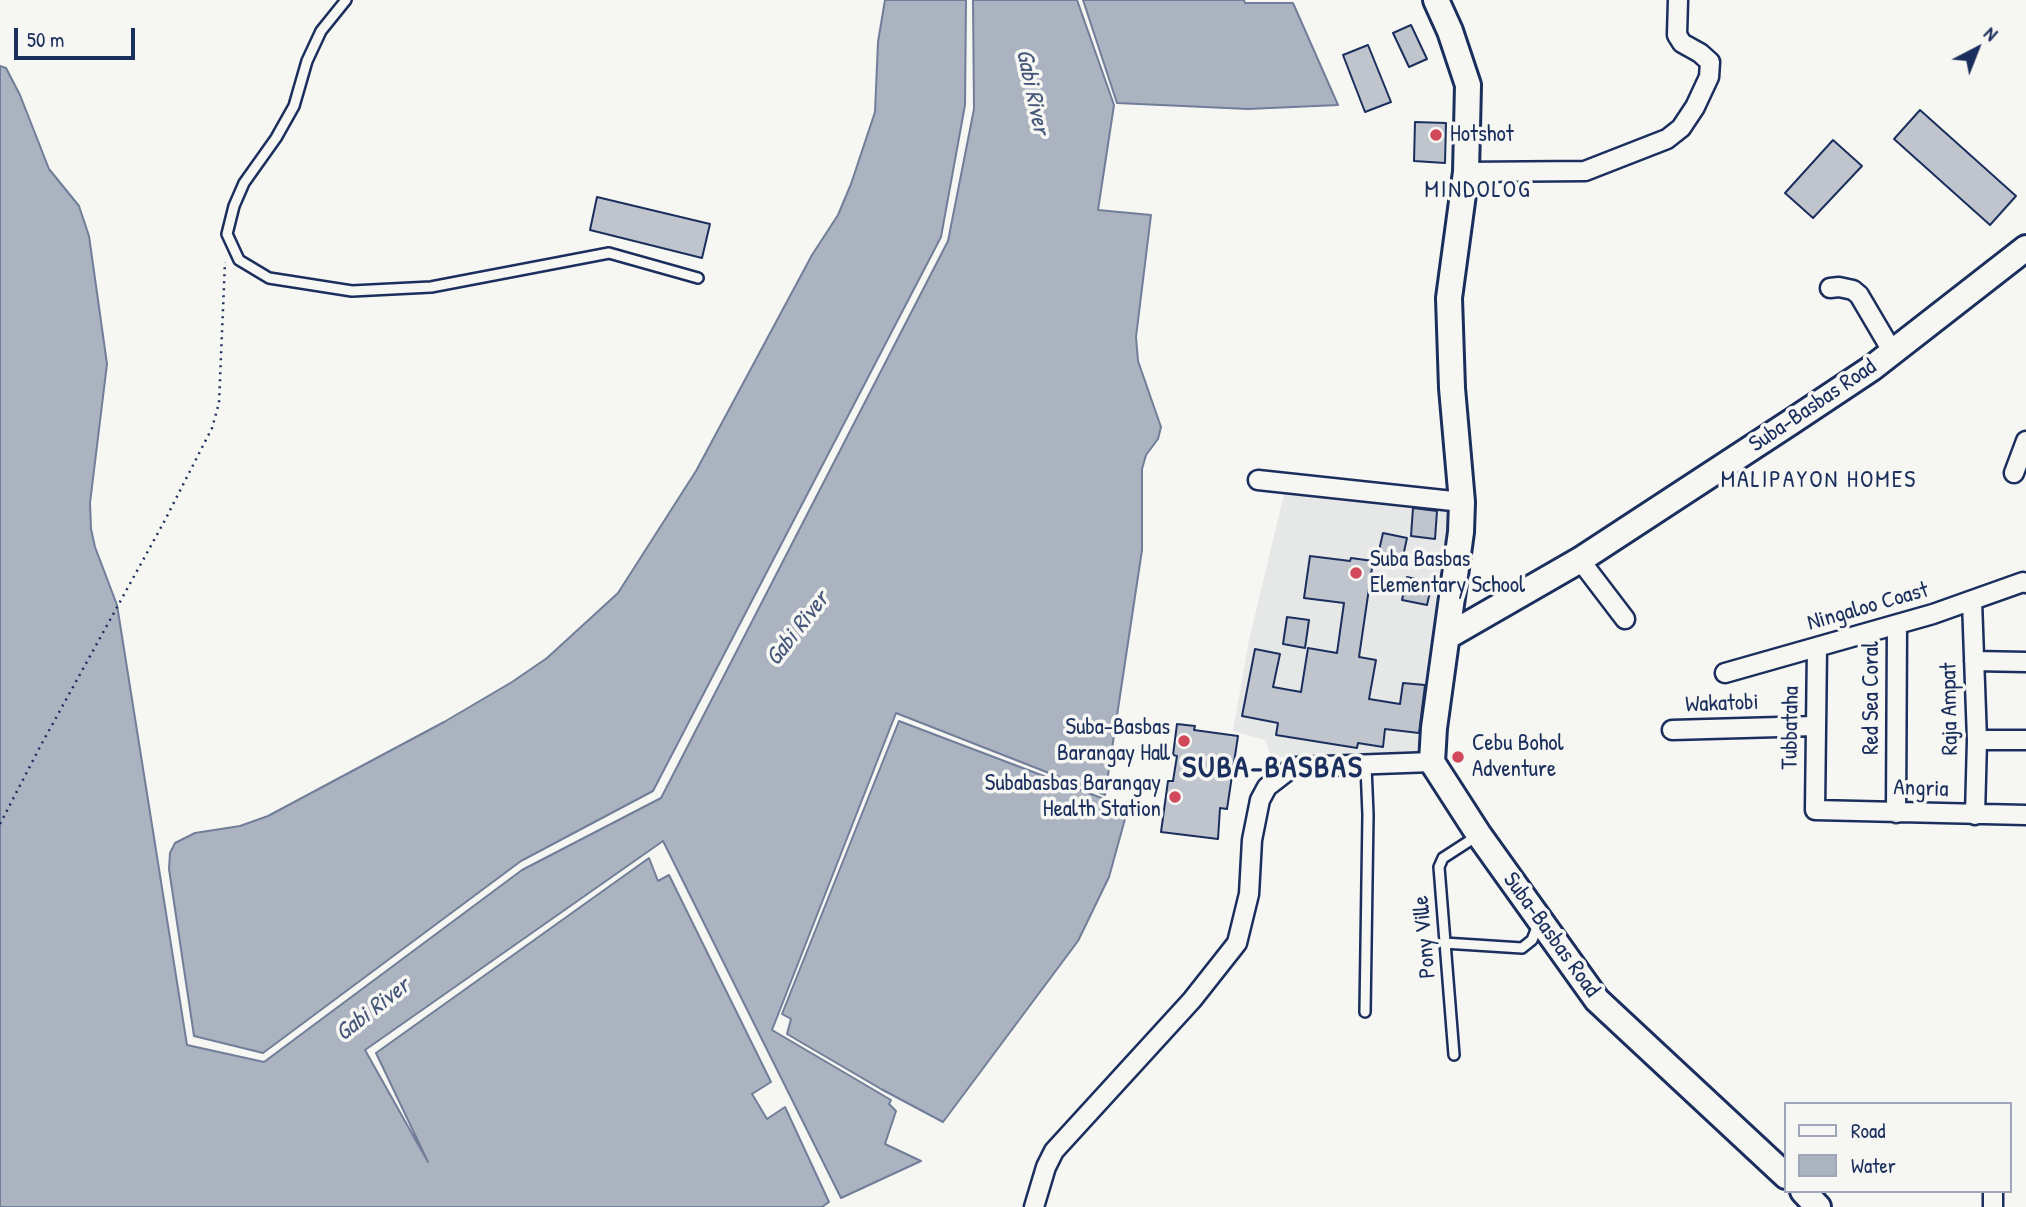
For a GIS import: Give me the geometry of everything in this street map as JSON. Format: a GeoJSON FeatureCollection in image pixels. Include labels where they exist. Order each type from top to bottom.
{"type":"FeatureCollection","features":[{"type":"Feature","properties":{"kind":"street"},"geometry":{"type":"LineString","coordinates":[[1034,1207],[1054,1150],[1192,1000],[1237,943],[1249,894],[1260,800],[1267,787],[1296,767],[1433,762],[1434,728],[1461,532],[1462,502],[1452,388],[1449,298],[1466,172],[1468,85],[1450,31],[1436,0]]}},
{"type":"Feature","properties":{"kind":"street"},"geometry":{"type":"LineString","coordinates":[[1466,172],[1585,171],[1667,139],[1681,128],[1695,107],[1709,77],[1710,62],[1682,43],[1677,35],[1678,0]]}},
{"type":"Feature","properties":{"kind":"street","name":"Suba-Basbas Road"},"geometry":{"type":"LineString","coordinates":[[1448,636],[1580,560],[1872,368],[2026,248]]}},
{"type":"Feature","properties":{"kind":"street"},"geometry":{"type":"LineString","coordinates":[[1830,288],[1853,290],[1859,295],[1892,351]]}},
{"type":"Feature","properties":{"kind":"street"},"geometry":{"type":"LineString","coordinates":[[2014,473],[2026,441]]}},
{"type":"Feature","properties":{"kind":"street"},"geometry":{"type":"LineString","coordinates":[[1258,480],[1462,502]]}},
{"type":"Feature","properties":{"kind":"street"},"geometry":{"type":"LineString","coordinates":[[1580,560],[1625,619]]}},
{"type":"Feature","properties":{"kind":"street","name":"Ningaloo Coast"},"geometry":{"type":"LineString","coordinates":[[1725,673],[1897,625],[2024,582]]}},
{"type":"Feature","properties":{"kind":"street","name":"Raja Ampat"},"geometry":{"type":"LineString","coordinates":[[1972,601],[1977,740],[1975,815]]}},
{"type":"Feature","properties":{"kind":"street","name":"Red Sea Coral"},"geometry":{"type":"LineString","coordinates":[[1896,813],[1897,625]]}},
{"type":"Feature","properties":{"kind":"street","name":"Tubbataha"},"geometry":{"type":"LineString","coordinates":[[1815,810],[1817,647]]}},
{"type":"Feature","properties":{"kind":"street"},"geometry":{"type":"LineString","coordinates":[[1974,661],[2026,662]]}},
{"type":"Feature","properties":{"kind":"street","name":"Wakatobi"},"geometry":{"type":"LineString","coordinates":[[1672,730],[1815,726]]}},
{"type":"Feature","properties":{"kind":"street"},"geometry":{"type":"LineString","coordinates":[[1977,740],[2026,740]]}},
{"type":"Feature","properties":{"kind":"street","name":"Suba-Basbas Road"},"geometry":{"type":"LineString","coordinates":[[1433,762],[1479,835],[1597,1000],[1784,1174]]}},
{"type":"Feature","properties":{"kind":"street","name":"Angria"},"geometry":{"type":"LineString","coordinates":[[1815,810],[2026,815]]}},
{"type":"Feature","properties":{"kind":"street"},"geometry":{"type":"LineString","coordinates":[[1804,1193],[1818,1207]]}},
{"type":"Feature","properties":{"kind":"lane"},"geometry":{"type":"LineString","coordinates":[[346,0],[321,31],[307,61],[294,106],[276,138],[244,183],[234,205],[228,234],[239,260],[269,278],[352,291],[431,288],[610,253],[698,278]]}},
{"type":"Feature","properties":{"kind":"lane"},"geometry":{"type":"LineString","coordinates":[[1365,1012],[1368,815],[1366,766]]}},
{"type":"Feature","properties":{"kind":"lane","name":"Pony Ville"},"geometry":{"type":"LineString","coordinates":[[1454,1055],[1439,867],[1443,858],[1479,835]]}},
{"type":"Feature","properties":{"kind":"lane"},"geometry":{"type":"LineString","coordinates":[[1444,943],[1522,948],[1532,940],[1540,921]]}},
{"type":"Feature","properties":{"kind":"path"},"geometry":{"type":"LineString","coordinates":[[0,824],[164,523],[212,428],[219,403],[223,283],[228,234]]}},
{"type":"Feature","properties":{"kind":"shaded area","name":"Suba Basbas Elementary School"},"geometry":{"type":"Polygon","coordinates":[[[1286,486],[1456,506],[1424,760],[1271,757],[1265,740],[1233,731],[1249,640],[1286,486]]]}},
{"type":"Feature","properties":{"kind":"water"},"geometry":{"type":"Polygon","coordinates":[[[885,0],[966,0],[965,105],[941,237],[653,791],[521,861],[263,1053],[194,1036],[169,869],[170,853],[175,843],[195,833],[240,826],[268,816],[444,722],[547,658],[618,593],[696,471],[812,255],[838,215],[875,112],[878,42],[885,0]]]}},
{"type":"Feature","properties":{"kind":"water","name":"Gabi River"},"geometry":{"type":"Polygon","coordinates":[[[973,0],[1077,0],[1114,105],[1098,210],[1151,215],[1136,337],[1138,361],[1161,427],[1158,439],[1146,455],[1142,469],[1142,550],[1105,795],[896,713],[772,1030],[891,1100],[889,1104],[896,1111],[885,1144],[921,1161],[841,1198],[663,841],[365,1050],[428,1162],[376,1053],[649,858],[658,881],[669,875],[771,1082],[752,1094],[767,1119],[785,1107],[829,1202],[822,1207],[0,1207],[0,66],[6,68],[20,95],[49,169],[79,206],[89,236],[107,364],[90,503],[91,529],[117,605],[187,1045],[264,1062],[522,870],[661,798],[948,241],[974,109],[973,0]]]}},
{"type":"Feature","properties":{"kind":"water"},"geometry":{"type":"Polygon","coordinates":[[[1083,0],[1244,0],[1245,3],[1293,3],[1338,105],[1248,109],[1117,103],[1083,0]]]}},
{"type":"Feature","properties":{"kind":"water"},"geometry":{"type":"Polygon","coordinates":[[[899,721],[1128,808],[1109,877],[1078,941],[943,1122],[787,1034],[791,1019],[782,1014],[899,721]]]}},
{"type":"Feature","properties":{"kind":"building"},"geometry":{"type":"Polygon","coordinates":[[[1411,25],[1427,59],[1409,67],[1393,33],[1411,25]]]}},
{"type":"Feature","properties":{"kind":"building"},"geometry":{"type":"Polygon","coordinates":[[[1368,45],[1391,102],[1365,112],[1343,55],[1368,45]]]}},
{"type":"Feature","properties":{"kind":"building"},"geometry":{"type":"Polygon","coordinates":[[[1920,110],[2016,196],[1990,225],[1894,139],[1920,110]]]}},
{"type":"Feature","properties":{"kind":"building"},"geometry":{"type":"Polygon","coordinates":[[[1415,122],[1446,123],[1445,163],[1414,161],[1415,122]]]}},
{"type":"Feature","properties":{"kind":"building"},"geometry":{"type":"Polygon","coordinates":[[[1833,140],[1862,166],[1813,218],[1785,193],[1833,140]]]}},
{"type":"Feature","properties":{"kind":"building"},"geometry":{"type":"Polygon","coordinates":[[[597,197],[710,224],[702,258],[590,230],[597,197]]]}},
{"type":"Feature","properties":{"kind":"building"},"geometry":{"type":"Polygon","coordinates":[[[1413,508],[1437,511],[1435,539],[1411,536],[1413,508]]]}},
{"type":"Feature","properties":{"kind":"building"},"geometry":{"type":"Polygon","coordinates":[[[1383,533],[1407,538],[1402,561],[1378,555],[1383,533]]]}},
{"type":"Feature","properties":{"kind":"building"},"geometry":{"type":"Polygon","coordinates":[[[1310,556],[1373,561],[1359,657],[1376,660],[1369,699],[1400,704],[1403,683],[1425,685],[1419,733],[1385,729],[1383,747],[1358,743],[1357,748],[1276,735],[1278,723],[1242,716],[1255,649],[1280,654],[1273,687],[1301,692],[1308,648],[1337,653],[1344,603],[1304,598],[1310,556]]]}},
{"type":"Feature","properties":{"kind":"building"},"geometry":{"type":"Polygon","coordinates":[[[1407,577],[1432,583],[1427,605],[1402,600],[1407,577]]]}},
{"type":"Feature","properties":{"kind":"building"},"geometry":{"type":"Polygon","coordinates":[[[1287,617],[1309,620],[1305,648],[1283,644],[1287,617]]]}},
{"type":"Feature","properties":{"kind":"building"},"geometry":{"type":"Polygon","coordinates":[[[1177,724],[1195,726],[1194,730],[1238,736],[1227,809],[1220,808],[1218,839],[1161,832],[1168,781],[1173,781],[1177,756],[1173,755],[1177,724]]]}},
{"type":"Feature","properties":{"kind":"place","name":"Hotshot"},"geometry":{"type":"Point","coordinates":[1436,135]}},
{"type":"Feature","properties":{"kind":"place","name":"Suba Basbas Elementary School"},"geometry":{"type":"Point","coordinates":[1356,573]}},
{"type":"Feature","properties":{"kind":"place","name":"Suba-Basbas Barangay Hall"},"geometry":{"type":"Point","coordinates":[1184,741]}},
{"type":"Feature","properties":{"kind":"place","name":"Cebu Bohol Adventure"},"geometry":{"type":"Point","coordinates":[1458,757]}},
{"type":"Feature","properties":{"kind":"place","name":"Subabasbas Barangay Health Station"},"geometry":{"type":"Point","coordinates":[1175,797]}},
{"type":"Feature","properties":{"kind":"district","name":"MINDOLOG"},"geometry":{"type":"Point","coordinates":[1478,191]}},
{"type":"Feature","properties":{"kind":"district","name":"MALIPAYON HOMES"},"geometry":{"type":"Point","coordinates":[1819,481]}},
{"type":"Feature","properties":{"kind":"district","name":"SUBA-BASBAS"},"geometry":{"type":"Point","coordinates":[1273,769]}}]}
